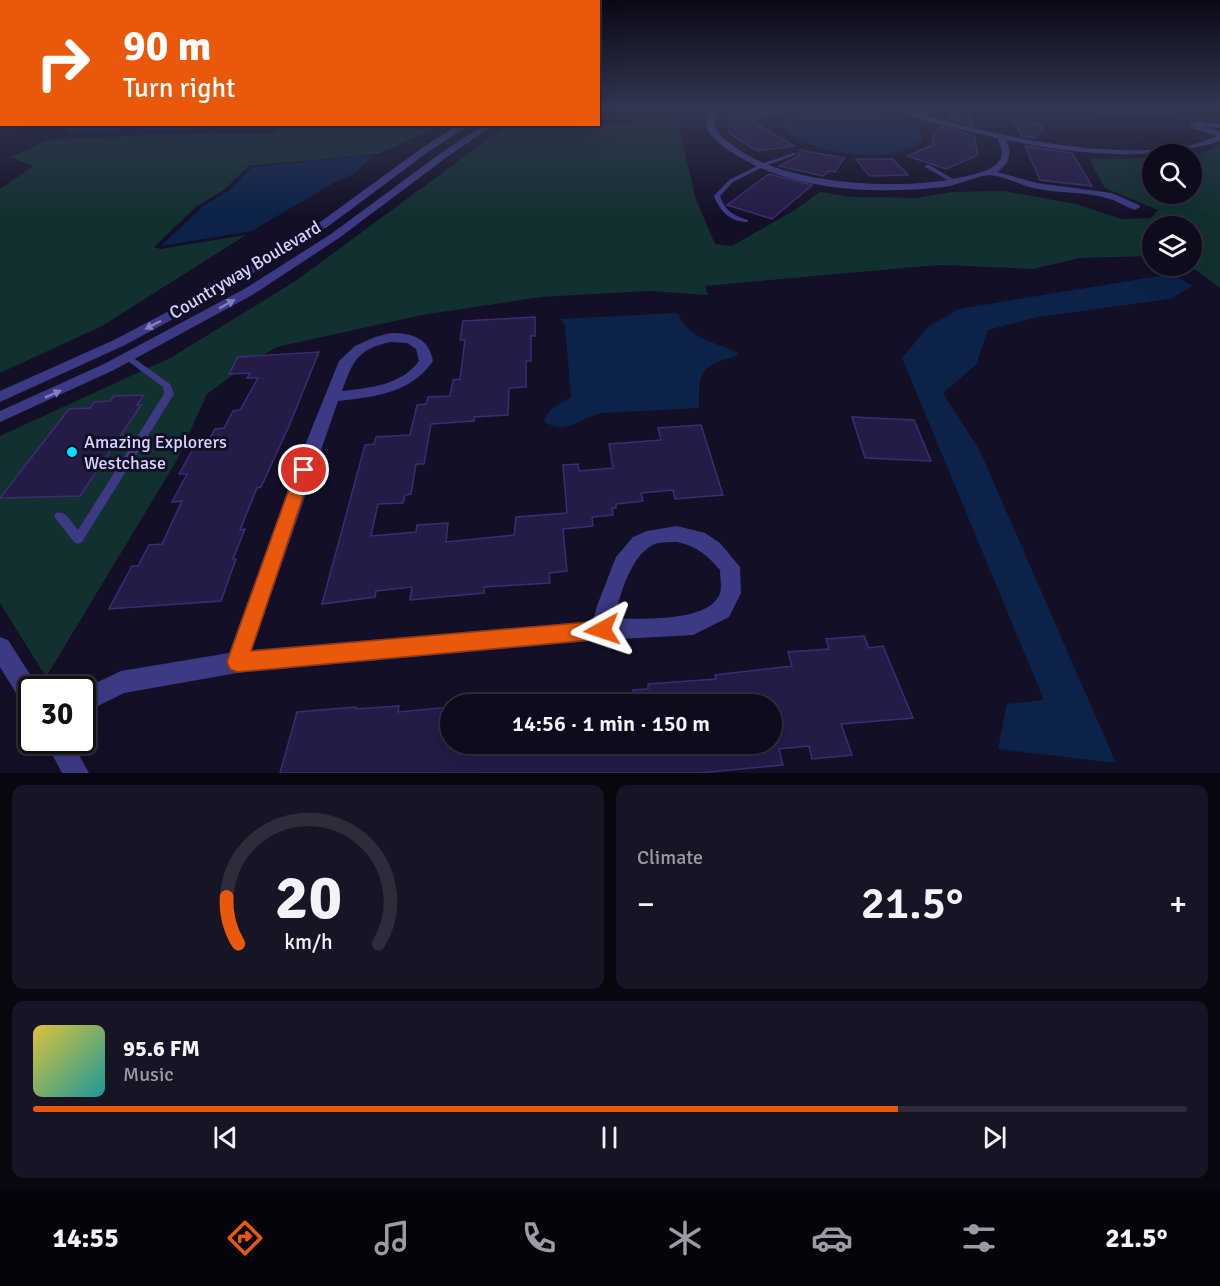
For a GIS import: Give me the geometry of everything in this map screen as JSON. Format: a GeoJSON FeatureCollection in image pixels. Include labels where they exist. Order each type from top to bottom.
{"type":"FeatureCollection","features":[{"type":"Feature","properties":{"kind":"street","name":"Countryway Boulevard"},"geometry":{"type":"LineString","coordinates":[[0,397],[157,324],[307,236],[433,145]]}},
{"type":"Feature","properties":{"kind":"street","name":"Countryway Boulevard"},"geometry":{"type":"LineString","coordinates":[[0,417],[128,357],[259,286],[335,236],[459,145]]}},
{"type":"Feature","properties":{"kind":"street"},"geometry":{"type":"LineString","coordinates":[[726,145],[763,165],[787,174],[846,184],[910,187],[955,182],[988,172],[1004,161],[1007,152],[1004,145]]}},
{"type":"Feature","properties":{"kind":"street"},"geometry":{"type":"LineString","coordinates":[[1055,145],[1136,151],[1203,145]]}},
{"type":"Feature","properties":{"kind":"street"},"geometry":{"type":"LineString","coordinates":[[988,172],[1036,186],[1112,196],[1135,207]]}},
{"type":"Feature","properties":{"kind":"street"},"geometry":{"type":"LineString","coordinates":[[367,194],[389,197]]}},
{"type":"Feature","properties":{"kind":"street"},"geometry":{"type":"LineString","coordinates":[[237,662],[304,470],[346,361],[357,349],[381,340],[397,338],[409,340],[419,343],[422,347],[426,361],[417,374],[410,379],[379,390],[334,397]]}},
{"type":"Feature","properties":{"kind":"street"},"geometry":{"type":"LineString","coordinates":[[96,695],[120,682],[237,662],[602,630],[693,626],[722,610],[731,593],[729,567],[713,549],[698,538],[677,534],[654,536],[640,543],[622,563],[607,606],[602,630]]}},
{"type":"Feature","properties":{"kind":"street"},"geometry":{"type":"LineString","coordinates":[[0,647],[18,676]]}},
{"type":"Feature","properties":{"kind":"street"},"geometry":{"type":"LineString","coordinates":[[65,754],[76,773]]}},
{"type":"Feature","properties":{"kind":"lane"},"geometry":{"type":"LineString","coordinates":[[746,221],[730,217],[720,207],[717,196],[731,181],[763,165],[795,154]]}},
{"type":"Feature","properties":{"kind":"lane"},"geometry":{"type":"LineString","coordinates":[[927,166],[955,182]]}},
{"type":"Feature","properties":{"kind":"lane"},"geometry":{"type":"LineString","coordinates":[[60,516],[78,539],[169,394],[167,386],[128,357]]}},
{"type":"Feature","properties":{"kind":"green space"},"geometry":{"type":"Polygon","coordinates":[[[37,145],[398,145],[378,154],[248,166],[224,190],[197,206],[154,247],[160,249],[246,235],[102,326],[0,373],[0,189],[33,166],[10,157],[37,145]]]}},
{"type":"Feature","properties":{"kind":"green space"},"geometry":{"type":"Polygon","coordinates":[[[480,145],[683,145],[695,197],[715,244],[732,246],[796,209],[820,192],[853,197],[916,198],[952,192],[1003,191],[1076,204],[1122,219],[1142,218],[1142,256],[1080,258],[1033,269],[942,265],[915,267],[705,286],[708,295],[649,291],[541,297],[422,315],[277,347],[250,362],[207,394],[177,460],[45,676],[0,603],[0,436],[172,357],[297,280],[480,145]]]}},
{"type":"Feature","properties":{"kind":"green space"},"geometry":{"type":"Polygon","coordinates":[[[1220,145],[1220,145],[1220,288],[1202,275],[1202,216],[1153,216],[1158,210],[1144,204],[1202,204],[1202,153],[1220,145]]]}},
{"type":"Feature","properties":{"kind":"green space"},"geometry":{"type":"Polygon","coordinates":[[[1142,158],[1142,203],[1105,188],[1089,159],[1142,158]]]}},
{"type":"Feature","properties":{"kind":"water"},"geometry":{"type":"Polygon","coordinates":[[[810,145],[914,145],[894,153],[873,155],[830,151],[810,145]]]}},
{"type":"Feature","properties":{"kind":"water"},"geometry":{"type":"Polygon","coordinates":[[[374,155],[353,175],[337,181],[252,231],[161,246],[203,206],[230,190],[252,167],[374,155]]]}},
{"type":"Feature","properties":{"kind":"water"},"geometry":{"type":"Polygon","coordinates":[[[1159,276],[1175,276],[1193,286],[1170,299],[1038,317],[988,330],[976,365],[943,393],[980,451],[1116,763],[998,749],[1007,704],[1044,700],[902,358],[929,326],[959,309],[1159,276]]]}},
{"type":"Feature","properties":{"kind":"water"},"geometry":{"type":"Polygon","coordinates":[[[678,314],[683,323],[696,335],[739,353],[735,357],[717,362],[705,371],[700,383],[699,408],[603,413],[558,427],[544,421],[550,410],[571,397],[565,326],[560,319],[678,314]]]}},
{"type":"Feature","properties":{"kind":"building"},"geometry":{"type":"Polygon","coordinates":[[[748,145],[794,146],[757,151],[748,145]]]}},
{"type":"Feature","properties":{"kind":"building"},"geometry":{"type":"Polygon","coordinates":[[[933,145],[976,145],[978,155],[946,169],[907,156],[933,145]]]}},
{"type":"Feature","properties":{"kind":"building"},"geometry":{"type":"Polygon","coordinates":[[[1025,146],[1072,153],[1092,186],[1040,180],[1025,146]]]}},
{"type":"Feature","properties":{"kind":"building"},"geometry":{"type":"Polygon","coordinates":[[[800,150],[844,158],[835,172],[829,171],[823,176],[779,166],[799,156],[800,150]]]}},
{"type":"Feature","properties":{"kind":"building"},"geometry":{"type":"Polygon","coordinates":[[[856,159],[893,159],[908,175],[869,176],[856,159]]]}},
{"type":"Feature","properties":{"kind":"building"},"geometry":{"type":"Polygon","coordinates":[[[769,174],[812,185],[772,219],[727,205],[769,174]]]}},
{"type":"Feature","properties":{"kind":"building"},"geometry":{"type":"Polygon","coordinates":[[[535,317],[535,336],[531,336],[531,361],[526,361],[526,387],[509,388],[508,415],[474,417],[474,421],[431,424],[424,464],[416,464],[411,494],[405,495],[403,503],[378,504],[371,536],[416,532],[417,525],[448,523],[446,542],[514,535],[516,517],[567,513],[563,465],[578,464],[579,471],[613,468],[609,444],[661,440],[658,428],[701,425],[723,495],[675,499],[673,490],[641,493],[643,501],[616,504],[616,508],[612,508],[613,515],[592,517],[593,526],[563,529],[567,571],[549,573],[550,583],[484,587],[484,593],[410,600],[412,587],[376,591],[375,597],[322,604],[365,445],[374,444],[376,437],[410,435],[417,405],[426,404],[428,397],[450,396],[453,380],[460,379],[465,340],[460,340],[463,321],[535,317]]]}},
{"type":"Feature","properties":{"kind":"building"},"geometry":{"type":"Polygon","coordinates":[[[319,352],[289,426],[261,487],[257,488],[240,530],[245,529],[233,559],[236,559],[221,601],[109,609],[132,566],[138,566],[149,545],[162,544],[182,501],[172,502],[187,474],[179,474],[196,444],[207,443],[215,429],[224,428],[233,411],[240,410],[258,378],[247,378],[250,373],[229,374],[238,357],[319,352]]]}},
{"type":"Feature","properties":{"kind":"building","name":"Amazing Explorers Westchase"},"geometry":{"type":"Polygon","coordinates":[[[144,395],[137,405],[141,405],[80,496],[0,498],[69,409],[90,408],[94,402],[110,401],[114,396],[144,395]]]}},
{"type":"Feature","properties":{"kind":"building"},"geometry":{"type":"Polygon","coordinates":[[[852,417],[914,420],[931,461],[865,458],[852,417]]]}},
{"type":"Feature","properties":{"kind":"building"},"geometry":{"type":"Polygon","coordinates":[[[864,636],[869,648],[883,646],[913,718],[841,724],[852,755],[812,759],[809,746],[782,749],[782,694],[634,694],[633,690],[648,689],[648,684],[716,679],[715,675],[792,666],[788,652],[829,649],[826,639],[864,636]]]}},
{"type":"Feature","properties":{"kind":"building"},"geometry":{"type":"Polygon","coordinates":[[[399,706],[398,712],[440,708],[440,754],[780,754],[783,765],[699,773],[280,773],[297,712],[399,706]]]}},
{"type":"Feature","properties":{"kind":"place","name":"Amazing Explorers Westchase"},"geometry":{"type":"Point","coordinates":[72,452]}},
{"type":"Feature","properties":{"kind":"route"},"geometry":{"type":"LineString","coordinates":[[304,470],[237,662],[602,630]]}}]}
